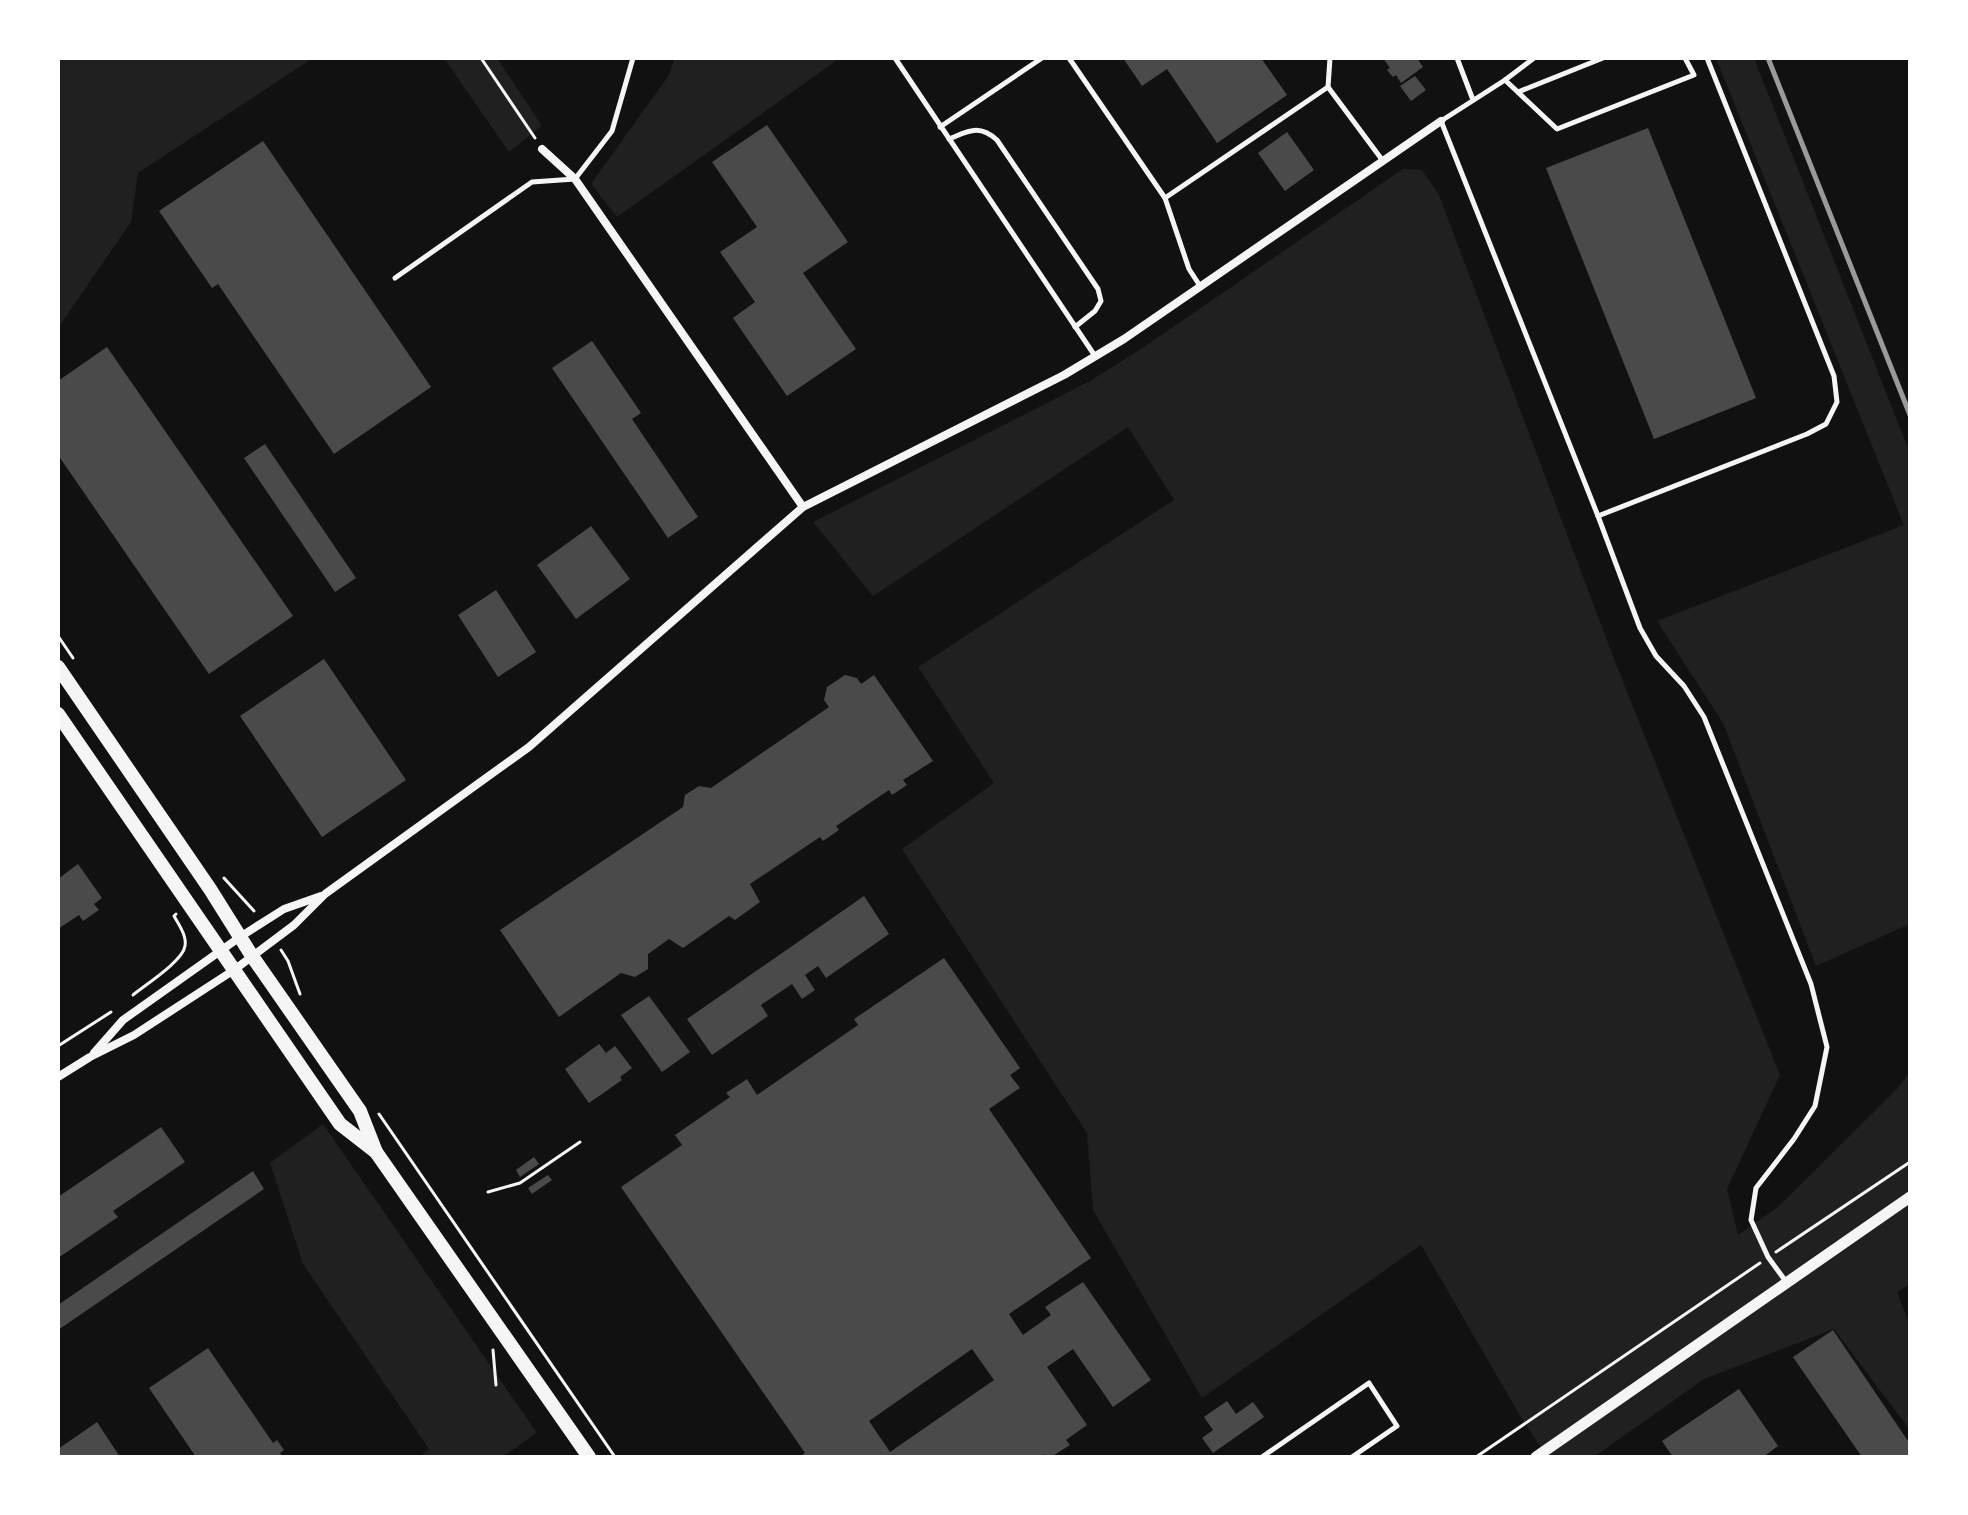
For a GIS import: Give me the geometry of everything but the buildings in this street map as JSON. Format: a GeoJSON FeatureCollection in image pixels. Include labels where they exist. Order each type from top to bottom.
{"type":"FeatureCollection","features":[{"type":"Feature","properties":{"kind":"main road"},"geometry":{"type":"LineString","coordinates":[[58,667],[360,1111],[376,1152],[589,1457]]}},
{"type":"Feature","properties":{"kind":"main road"},"geometry":{"type":"LineString","coordinates":[[58,714],[340,1124],[376,1152]]}},
{"type":"Feature","properties":{"kind":"street"},"geometry":{"type":"LineString","coordinates":[[58,1077],[134,1035],[234,970],[294,925],[325,894],[529,747],[803,507],[1095,357],[1441,121]]}},
{"type":"Feature","properties":{"kind":"street"},"geometry":{"type":"LineString","coordinates":[[542,149],[575,179],[803,507]]}},
{"type":"Feature","properties":{"kind":"street"},"geometry":{"type":"LineString","coordinates":[[90,1057],[123,1020],[240,937],[284,909],[325,894]]}},
{"type":"Feature","properties":{"kind":"street"},"geometry":{"type":"LineString","coordinates":[[1536,1457],[1910,1197]]}},
{"type":"Feature","properties":{"kind":"lane"},"geometry":{"type":"LineString","coordinates":[[395,278],[532,182],[575,179],[612,131],[633,58]]}},
{"type":"Feature","properties":{"kind":"lane"},"geometry":{"type":"LineString","coordinates":[[895,58],[1095,357]]}},
{"type":"Feature","properties":{"kind":"lane"},"geometry":{"type":"LineString","coordinates":[[940,127],[1042,58]]}},
{"type":"Feature","properties":{"kind":"lane"},"geometry":{"type":"LineString","coordinates":[[1069,58],[1165,198],[1189,269],[1201,286]]}},
{"type":"Feature","properties":{"kind":"lane"},"geometry":{"type":"LineString","coordinates":[[1330,58],[1328,87],[1383,161]]}},
{"type":"Feature","properties":{"kind":"lane"},"geometry":{"type":"LineString","coordinates":[[1457,58],[1473,100]]}},
{"type":"Feature","properties":{"kind":"lane"},"geometry":{"type":"LineString","coordinates":[[1534,58],[1441,121],[1640,628],[1656,656],[1684,686],[1704,717],[1811,984],[1827,1047],[1815,1106],[1756,1188],[1751,1220],[1768,1257],[1787,1283]]}},
{"type":"Feature","properties":{"kind":"lane"},"geometry":{"type":"LineString","coordinates":[[1518,92],[1603,58]]}},
{"type":"Feature","properties":{"kind":"lane"},"geometry":{"type":"LineString","coordinates":[[1505,80],[1557,129],[1694,75],[1685,58]]}},
{"type":"Feature","properties":{"kind":"lane"},"geometry":{"type":"LineString","coordinates":[[1598,516],[1807,434],[1826,424],[1837,402],[1834,376],[1707,58]]}},
{"type":"Feature","properties":{"kind":"lane"},"geometry":{"type":"LineString","coordinates":[[1165,198],[1328,87]]}},
{"type":"Feature","properties":{"kind":"lane"},"geometry":{"type":"LineString","coordinates":[[949,139],[973,129],[997,140],[1098,289],[1101,301],[1095,311],[1075,327]]}},
{"type":"Feature","properties":{"kind":"lane"},"geometry":{"type":"LineString","coordinates":[[1262,1457],[1369,1383],[1397,1426],[1352,1457]]}},
{"type":"Feature","properties":{"kind":"path"},"geometry":{"type":"LineString","coordinates":[[481,58],[542,149]]}},
{"type":"Feature","properties":{"kind":"path"},"geometry":{"type":"LineString","coordinates":[[210,889],[223,878]]}},
{"type":"Feature","properties":{"kind":"path"},"geometry":{"type":"LineString","coordinates":[[250,904],[262,923]]}},
{"type":"Feature","properties":{"kind":"path"},"geometry":{"type":"LineString","coordinates":[[126,1000],[180,957],[185,947],[184,935],[174,916],[189,905]]}},
{"type":"Feature","properties":{"kind":"path"},"geometry":{"type":"LineString","coordinates":[[274,940],[288,961],[303,1002]]}},
{"type":"Feature","properties":{"kind":"path"},"geometry":{"type":"LineString","coordinates":[[58,1046],[115,1009]]}},
{"type":"Feature","properties":{"kind":"path"},"geometry":{"type":"LineString","coordinates":[[373,1104],[615,1457]]}},
{"type":"Feature","properties":{"kind":"path"},"geometry":{"type":"LineString","coordinates":[[488,1192],[520,1183],[580,1142]]}},
{"type":"Feature","properties":{"kind":"path"},"geometry":{"type":"LineString","coordinates":[[1476,1457],[1910,1162]]}},
{"type":"Feature","properties":{"kind":"shaded area"},"geometry":{"type":"Polygon","coordinates":[[[58,58],[313,58],[138,173],[131,222],[58,328],[58,58]]]}},
{"type":"Feature","properties":{"kind":"shaded area"},"geometry":{"type":"Polygon","coordinates":[[[444,58],[497,58],[542,126],[509,152],[444,58]]]}},
{"type":"Feature","properties":{"kind":"shaded area"},"geometry":{"type":"Polygon","coordinates":[[[675,58],[840,58],[617,217],[591,184],[669,75],[675,58]]]}},
{"type":"Feature","properties":{"kind":"shaded area"},"geometry":{"type":"Polygon","coordinates":[[[1716,58],[1754,58],[1910,453],[1910,924],[1816,966],[1723,723],[1657,621],[1904,525],[1716,58]]]}},
{"type":"Feature","properties":{"kind":"shaded area"},"geometry":{"type":"Polygon","coordinates":[[[1403,169],[1422,170],[1439,195],[1616,664],[1780,1075],[1727,1189],[1738,1235],[1778,1207],[1897,1089],[1910,1072],[1910,1284],[1897,1292],[1910,1327],[1910,1430],[1834,1329],[1704,1379],[1594,1457],[1547,1457],[1421,1245],[1202,1398],[1093,1210],[1087,1133],[902,849],[994,783],[918,667],[1174,500],[1128,427],[873,596],[813,522],[1090,381],[1403,169]]]}},
{"type":"Feature","properties":{"kind":"shaded area"},"geometry":{"type":"Polygon","coordinates":[[[323,1124],[537,1433],[502,1457],[418,1457],[429,1449],[303,1264],[270,1163],[323,1124]]]}},
{"type":"Feature","properties":{"kind":"railway"},"geometry":{"type":"LineString","coordinates":[[1768,58],[1910,415]]}}]}
